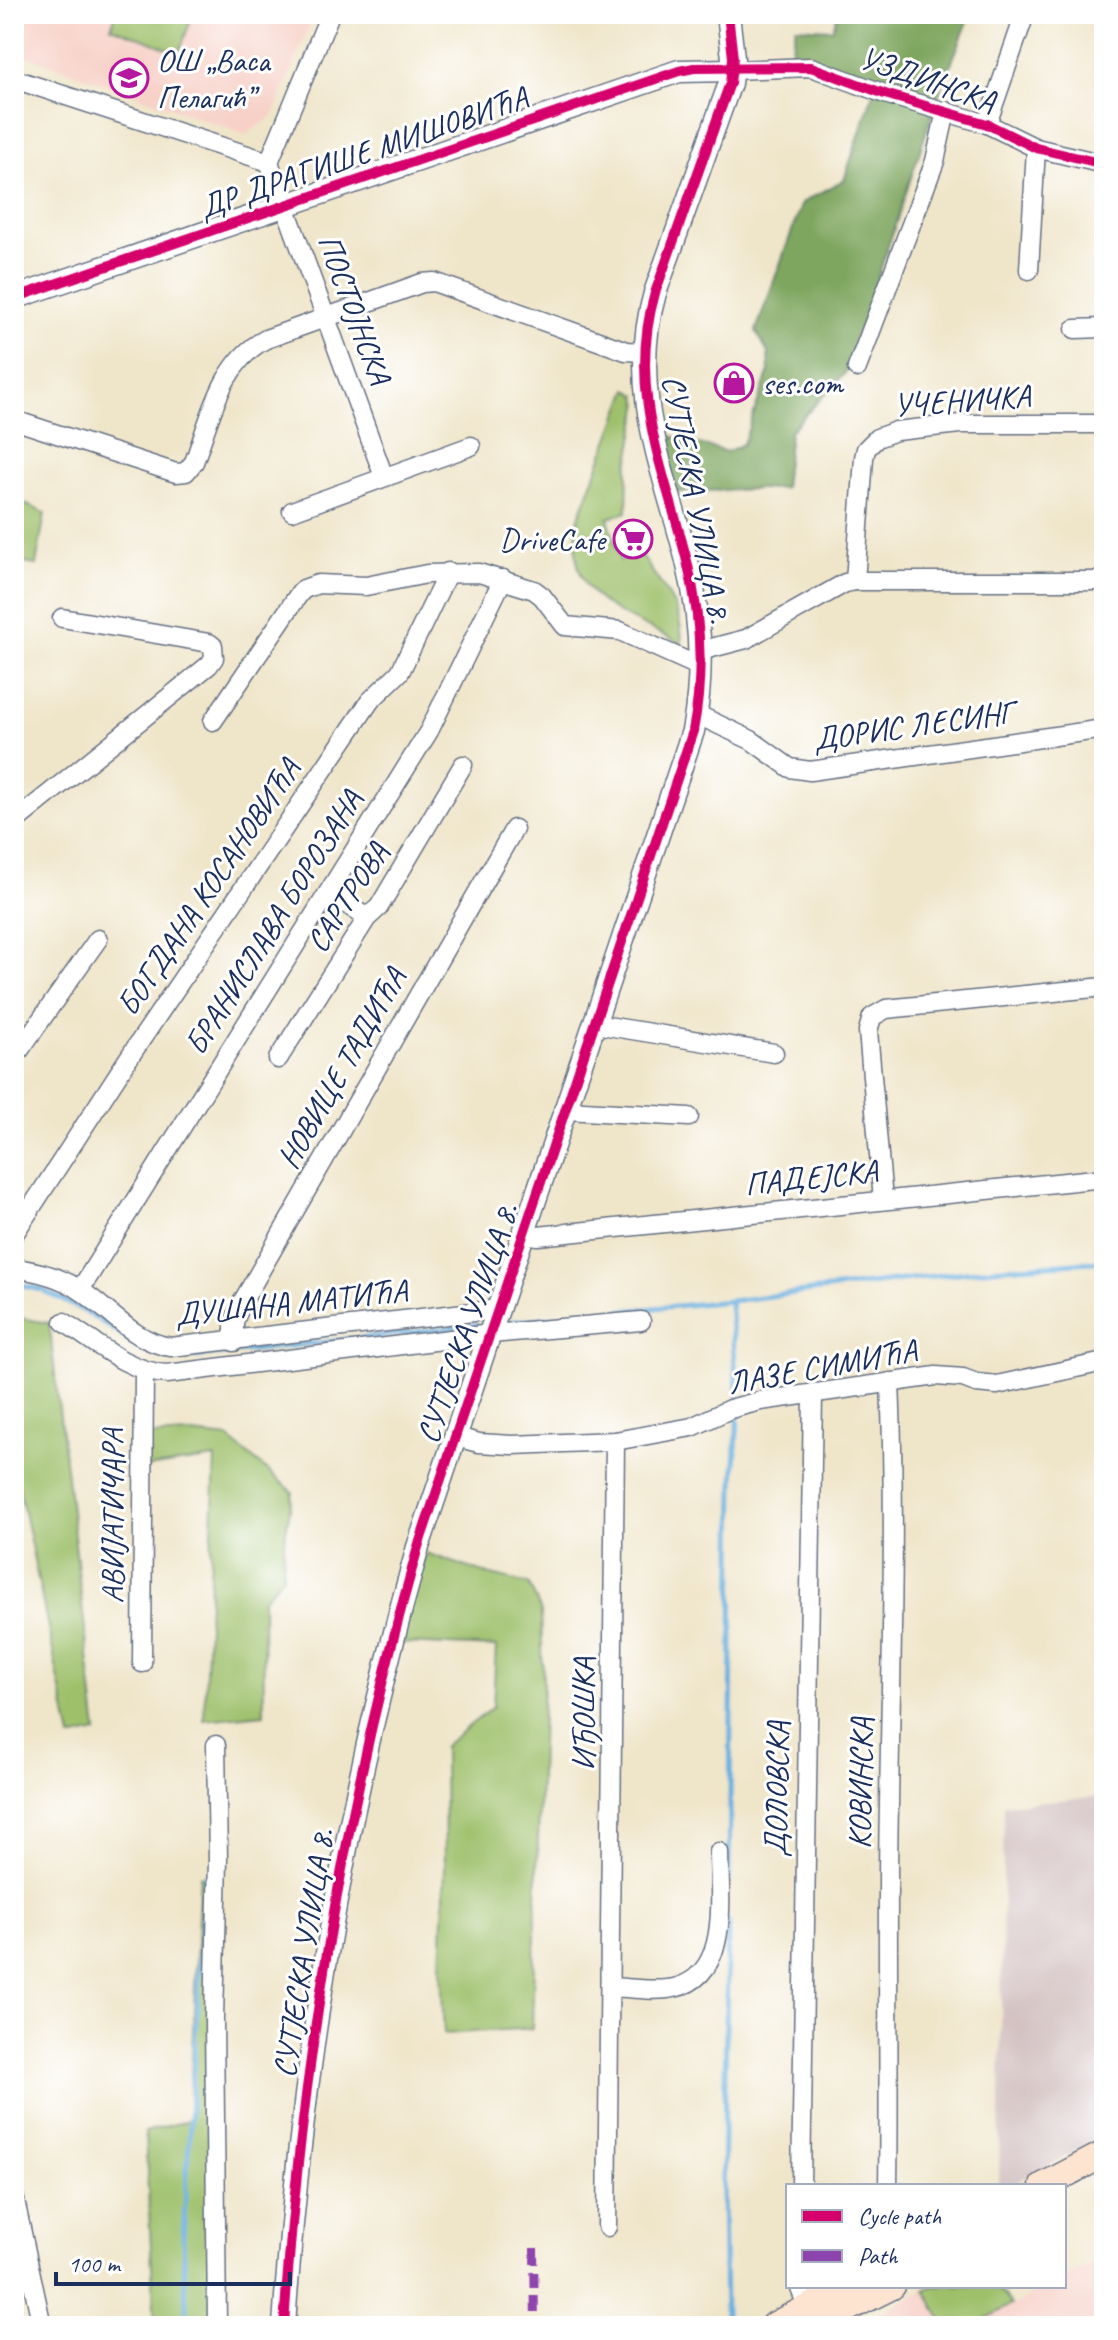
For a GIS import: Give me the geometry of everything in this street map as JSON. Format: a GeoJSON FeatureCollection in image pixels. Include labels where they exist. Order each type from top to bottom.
{"type":"FeatureCollection","features":[{"type":"Feature","properties":{"kind":"main road"},"geometry":{"type":"LineString","coordinates":[[1047,2184],[1104,2154]]}},
{"type":"Feature","properties":{"kind":"main road"},"geometry":{"type":"LineString","coordinates":[[1066,2194],[1104,2174]]}},
{"type":"Feature","properties":{"kind":"main road"},"geometry":{"type":"LineString","coordinates":[[773,2326],[846,2288]]}},
{"type":"Feature","properties":{"kind":"main road"},"geometry":{"type":"LineString","coordinates":[[806,2307],[884,2288]]}},
{"type":"Feature","properties":{"kind":"street"},"geometry":{"type":"LineString","coordinates":[[14,79],[269,162],[330,14]]}},
{"type":"Feature","properties":{"kind":"street","name":"СУТЈЕСКА УЛИЦА 8."},"geometry":{"type":"LineString","coordinates":[[284,2326],[306,2094],[332,1918],[392,1637],[418,1547],[681,770],[696,714],[700,659],[696,608],[687,561],[655,448],[645,386],[644,352],[646,327],[655,293],[723,106],[732,70],[732,35],[728,14]]}},
{"type":"Feature","properties":{"kind":"street"},"geometry":{"type":"LineString","coordinates":[[987,124],[1025,14]]}},
{"type":"Feature","properties":{"kind":"street","name":"УЗДИНСКА"},"geometry":{"type":"LineString","coordinates":[[732,70],[811,67],[885,94],[987,124],[1036,148],[1104,164]]}},
{"type":"Feature","properties":{"kind":"street","name":"ДР ДРАГИШЕ МИШОВИЋА"},"geometry":{"type":"LineString","coordinates":[[14,298],[679,71],[694,68],[732,70]]}},
{"type":"Feature","properties":{"kind":"street","name":"УЗДИНСКА"},"geometry":{"type":"LineString","coordinates":[[857,368],[935,161],[946,111]]}},
{"type":"Feature","properties":{"kind":"street"},"geometry":{"type":"LineString","coordinates":[[1029,270],[1036,148]]}},
{"type":"Feature","properties":{"kind":"street","name":"ПОСТОЈНСКА"},"geometry":{"type":"LineString","coordinates":[[269,162],[384,477]]}},
{"type":"Feature","properties":{"kind":"street"},"geometry":{"type":"LineString","coordinates":[[14,420],[176,473],[186,472],[194,462],[228,373],[245,352],[266,339],[422,283],[434,282],[626,351],[644,352]]}},
{"type":"Feature","properties":{"kind":"street"},"geometry":{"type":"LineString","coordinates":[[1075,329],[1104,328]]}},
{"type":"Feature","properties":{"kind":"street","name":"УЧЕНИЧКА"},"geometry":{"type":"LineString","coordinates":[[855,581],[864,458],[866,449],[877,438],[896,431],[960,424],[1104,424]]}},
{"type":"Feature","properties":{"kind":"street"},"geometry":{"type":"LineString","coordinates":[[292,511],[471,446]]}},
{"type":"Feature","properties":{"kind":"street","name":"БОГДАНА КОСАНОВИЋА"},"geometry":{"type":"LineString","coordinates":[[14,1234],[370,701],[400,672],[448,572]]}},
{"type":"Feature","properties":{"kind":"street"},"geometry":{"type":"LineString","coordinates":[[213,721],[304,589],[326,584],[366,586],[427,574],[479,573],[525,586],[542,596],[565,626],[620,631],[700,659],[746,639],[845,583],[855,581],[1104,581]]}},
{"type":"Feature","properties":{"kind":"street","name":"БРАНИСЛАВА БОРОЗАНА"},"geometry":{"type":"LineString","coordinates":[[80,1290],[438,714],[503,579]]}},
{"type":"Feature","properties":{"kind":"street"},"geometry":{"type":"LineString","coordinates":[[14,822],[214,658],[213,646],[209,643],[62,618]]}},
{"type":"Feature","properties":{"kind":"street","name":"ДОРИС ЛЕСИНГ"},"geometry":{"type":"LineString","coordinates":[[696,714],[751,740],[790,768],[810,771],[1104,729]]}},
{"type":"Feature","properties":{"kind":"street","name":"САРТРОВА"},"geometry":{"type":"LineString","coordinates":[[278,1059],[367,918],[379,907],[463,765]]}},
{"type":"Feature","properties":{"kind":"street","name":"НОВИЦЕ ТАДИЋА"},"geometry":{"type":"LineString","coordinates":[[234,1342],[234,1322],[240,1306],[514,829]]}},
{"type":"Feature","properties":{"kind":"street"},"geometry":{"type":"LineString","coordinates":[[329,892],[367,918]]}},
{"type":"Feature","properties":{"kind":"street"},"geometry":{"type":"LineString","coordinates":[[14,1058],[98,939]]}},
{"type":"Feature","properties":{"kind":"street"},"geometry":{"type":"LineString","coordinates":[[883,1200],[868,1031],[872,1017],[886,1009],[1104,987]]}},
{"type":"Feature","properties":{"kind":"street"},"geometry":{"type":"LineString","coordinates":[[595,1024],[774,1053]]}},
{"type":"Feature","properties":{"kind":"street"},"geometry":{"type":"LineString","coordinates":[[566,1110],[689,1117]]}},
{"type":"Feature","properties":{"kind":"street","name":"ПАДЕЈСКА"},"geometry":{"type":"LineString","coordinates":[[525,1234],[553,1235],[1104,1178]]}},
{"type":"Feature","properties":{"kind":"street","name":"ДУШАНА МАТИЋА"},"geometry":{"type":"LineString","coordinates":[[14,1268],[45,1274],[80,1290],[154,1344],[180,1347],[499,1309]]}},
{"type":"Feature","properties":{"kind":"street"},"geometry":{"type":"LineString","coordinates":[[64,1322],[121,1359],[156,1374],[188,1373],[234,1364],[491,1334],[641,1321]]}},
{"type":"Feature","properties":{"kind":"street","name":"ЛАЗЕ СИМИЋА"},"geometry":{"type":"LineString","coordinates":[[456,1437],[490,1444],[615,1441],[692,1427],[744,1404],[936,1376],[997,1385],[1104,1362]]}},
{"type":"Feature","properties":{"kind":"street","name":"АВИЈАТИЧАРА"},"geometry":{"type":"LineString","coordinates":[[142,1663],[144,1370]]}},
{"type":"Feature","properties":{"kind":"street","name":"КОВИНСКА"},"geometry":{"type":"LineString","coordinates":[[888,2184],[893,1475],[890,1382]]}},
{"type":"Feature","properties":{"kind":"street","name":"ДОЛОВСКА"},"geometry":{"type":"LineString","coordinates":[[801,2184],[813,1393]]}},
{"type":"Feature","properties":{"kind":"street","name":"ИЂОШКА"},"geometry":{"type":"LineString","coordinates":[[607,2227],[612,1987],[615,1441]]}},
{"type":"Feature","properties":{"kind":"street"},"geometry":{"type":"LineString","coordinates":[[216,1745],[218,1860],[214,2018],[217,2326]]}},
{"type":"Feature","properties":{"kind":"street"},"geometry":{"type":"LineString","coordinates":[[612,1987],[674,1987],[694,1978],[707,1966],[715,1948],[719,1921],[719,1852]]}},
{"type":"Feature","properties":{"kind":"street"},"geometry":{"type":"LineString","coordinates":[[14,2196],[42,2326]]}},
{"type":"Feature","properties":{"kind":"shaded area"},"geometry":{"type":"Polygon","coordinates":[[[14,14],[314,14],[273,116],[246,135],[14,51],[14,14]]]}},
{"type":"Feature","properties":{"kind":"shaded area"},"geometry":{"type":"Polygon","coordinates":[[[1104,1796],[1104,2138],[1011,2184],[999,2184],[1004,1805],[1104,1796]]]}},
{"type":"Feature","properties":{"kind":"shaded area"},"geometry":{"type":"Polygon","coordinates":[[[1104,2258],[1104,2326],[973,2326],[1045,2288],[1066,2288],[1066,2277],[1104,2258]]]}},
{"type":"Feature","properties":{"kind":"shaded area"},"geometry":{"type":"Polygon","coordinates":[[[925,2290],[945,2326],[855,2326],[925,2290]]]}},
{"type":"Feature","properties":{"kind":"green space"},"geometry":{"type":"Polygon","coordinates":[[[116,14],[193,14],[179,53],[111,27],[116,14]]]}},
{"type":"Feature","properties":{"kind":"green space"},"geometry":{"type":"Polygon","coordinates":[[[838,14],[971,14],[939,94],[846,372],[790,431],[784,488],[676,492],[662,434],[727,452],[743,444],[769,371],[768,353],[756,331],[802,203],[844,180],[876,85],[789,63],[796,27],[832,29],[838,14]]]}},
{"type":"Feature","properties":{"kind":"green space"},"geometry":{"type":"Polygon","coordinates":[[[628,389],[637,395],[639,406],[628,467],[627,512],[608,518],[620,561],[642,555],[669,596],[678,616],[682,644],[617,612],[600,600],[587,586],[579,568],[576,546],[579,517],[628,389]]]}},
{"type":"Feature","properties":{"kind":"green space"},"geometry":{"type":"Polygon","coordinates":[[[14,499],[45,513],[36,565],[14,561],[14,499]]]}},
{"type":"Feature","properties":{"kind":"green space"},"geometry":{"type":"Polygon","coordinates":[[[14,1317],[49,1323],[97,1732],[71,1738],[14,1464],[14,1317]]]}},
{"type":"Feature","properties":{"kind":"green space"},"geometry":{"type":"Polygon","coordinates":[[[193,1434],[228,1438],[293,1492],[284,1542],[283,1576],[263,1599],[264,1714],[204,1720],[215,1458],[146,1468],[145,1436],[193,1434]]]}},
{"type":"Feature","properties":{"kind":"green space"},"geometry":{"type":"Polygon","coordinates":[[[426,1553],[487,1574],[529,1584],[541,1612],[543,1682],[532,2028],[444,2034],[441,1969],[445,1869],[444,1746],[493,1707],[496,1647],[400,1643],[426,1553]]]}},
{"type":"Feature","properties":{"kind":"green space"},"geometry":{"type":"Polygon","coordinates":[[[200,1876],[210,1876],[214,2326],[155,2326],[145,2132],[189,2120],[200,1876]]]}},
{"type":"Feature","properties":{"kind":"green space"},"geometry":{"type":"Polygon","coordinates":[[[995,2288],[1011,2305],[973,2326],[945,2326],[925,2290],[995,2288]]]}},
{"type":"Feature","properties":{"kind":"waterway"},"geometry":{"type":"LineString","coordinates":[[738,1403],[730,1301],[991,1269],[1104,1261]]}},
{"type":"Feature","properties":{"kind":"waterway"},"geometry":{"type":"LineString","coordinates":[[14,1284],[42,1290],[90,1314],[144,1350],[173,1359],[477,1325]]}},
{"type":"Feature","properties":{"kind":"waterway"},"geometry":{"type":"LineString","coordinates":[[514,1321],[730,1301]]}},
{"type":"Feature","properties":{"kind":"waterway"},"geometry":{"type":"LineString","coordinates":[[729,1879],[734,1482],[738,1413]]}},
{"type":"Feature","properties":{"kind":"waterway"},"geometry":{"type":"LineString","coordinates":[[187,2326],[183,2238],[205,1877]]}},
{"type":"Feature","properties":{"kind":"waterway"},"geometry":{"type":"LineString","coordinates":[[725,2316],[723,2188],[728,1921]]}},
{"type":"Feature","properties":{"kind":"marked path"},"geometry":{"type":"LineString","coordinates":[[534,2248],[535,2326]]}},
{"type":"Feature","properties":{"kind":"cycle path"},"geometry":{"type":"LineString","coordinates":[[284,2326],[302,2129],[330,1933],[348,1835],[392,1643],[418,1547],[693,731],[700,667],[695,603],[652,429],[645,363],[647,329],[655,293],[730,83],[733,58],[728,14]]}},
{"type":"Feature","properties":{"kind":"cycle path"},"geometry":{"type":"LineString","coordinates":[[14,298],[694,68],[811,67],[885,94],[987,124],[1036,148],[1104,164]]}},
{"type":"Feature","properties":{"kind":"place","name":"ОШ „Васа Пелагић”"},"geometry":{"type":"Point","coordinates":[129,78]}},
{"type":"Feature","properties":{"kind":"place","name":"ses.com"},"geometry":{"type":"Point","coordinates":[734,383]}},
{"type":"Feature","properties":{"kind":"place","name":"DriveCafe"},"geometry":{"type":"Point","coordinates":[633,539]}}]}
